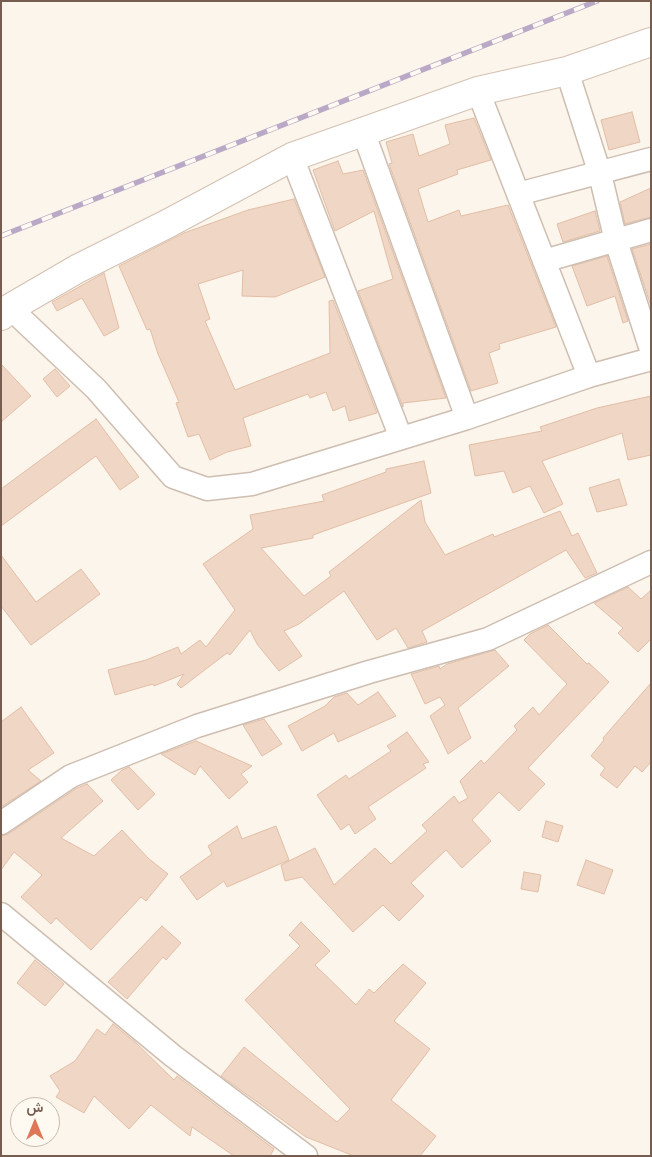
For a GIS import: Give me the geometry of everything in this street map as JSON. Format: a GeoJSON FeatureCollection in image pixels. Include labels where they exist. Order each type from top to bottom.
{"type":"FeatureCollection","features":[{"type":"Feature","properties":{"kind":"main road"},"geometry":{"type":"LineString","coordinates":[[6,312],[77,269],[167,224],[292,157],[478,91],[567,70],[651,42]]}},
{"type":"Feature","properties":{"kind":"street"},"geometry":{"type":"LineString","coordinates":[[567,70],[600,174],[616,241],[651,350]]}},
{"type":"Feature","properties":{"kind":"street"},"geometry":{"type":"LineString","coordinates":[[478,91],[589,376]]}},
{"type":"Feature","properties":{"kind":"street"},"geometry":{"type":"LineString","coordinates":[[364,131],[467,418]]}},
{"type":"Feature","properties":{"kind":"street"},"geometry":{"type":"LineString","coordinates":[[292,157],[401,438]]}},
{"type":"Feature","properties":{"kind":"street"},"geometry":{"type":"LineString","coordinates":[[518,194],[600,174],[651,159]]}},
{"type":"Feature","properties":{"kind":"street"},"geometry":{"type":"LineString","coordinates":[[544,261],[651,230]]}},
{"type":"Feature","properties":{"kind":"street"},"geometry":{"type":"LineString","coordinates":[[6,312],[96,389],[173,477],[207,489],[252,484],[467,418],[589,376],[651,359]]}},
{"type":"Feature","properties":{"kind":"street"},"geometry":{"type":"LineString","coordinates":[[1,823],[80,773],[198,726],[369,672],[488,639],[651,562]]}},
{"type":"Feature","properties":{"kind":"street"},"geometry":{"type":"LineString","coordinates":[[1,914],[173,1056],[306,1156]]}},
{"type":"Feature","properties":{"kind":"building"},"geometry":{"type":"Polygon","coordinates":[[[632,112],[640,142],[609,150],[601,120],[632,112]]]}},
{"type":"Feature","properties":{"kind":"building"},"geometry":{"type":"Polygon","coordinates":[[[474,118],[491,160],[457,170],[458,174],[418,189],[428,222],[459,210],[461,216],[508,205],[556,327],[499,344],[500,349],[489,353],[498,383],[471,391],[389,164],[392,163],[386,142],[413,134],[419,156],[450,144],[445,125],[474,118]]]}},
{"type":"Feature","properties":{"kind":"building"},"geometry":{"type":"Polygon","coordinates":[[[338,161],[343,174],[363,170],[446,398],[403,403],[403,407],[358,291],[393,279],[374,211],[335,231],[313,170],[338,161]]]}},
{"type":"Feature","properties":{"kind":"building"},"geometry":{"type":"Polygon","coordinates":[[[651,188],[651,217],[625,224],[620,202],[651,188]]]}},
{"type":"Feature","properties":{"kind":"building"},"geometry":{"type":"Polygon","coordinates":[[[294,199],[325,277],[275,297],[242,296],[243,270],[198,284],[210,319],[205,321],[235,390],[330,353],[329,301],[333,300],[377,413],[349,421],[345,406],[333,411],[326,392],[310,398],[308,394],[243,418],[251,446],[227,452],[210,460],[199,434],[188,437],[176,403],[179,402],[158,354],[150,329],[147,330],[119,266],[184,233],[248,210],[294,199]]]}},
{"type":"Feature","properties":{"kind":"building"},"geometry":{"type":"Polygon","coordinates":[[[595,211],[600,231],[563,242],[557,224],[595,211]]]}},
{"type":"Feature","properties":{"kind":"building"},"geometry":{"type":"Polygon","coordinates":[[[651,244],[651,306],[632,249],[651,244]]]}},
{"type":"Feature","properties":{"kind":"building"},"geometry":{"type":"Polygon","coordinates":[[[607,256],[628,321],[623,323],[615,296],[587,306],[572,266],[607,256]]]}},
{"type":"Feature","properties":{"kind":"building"},"geometry":{"type":"Polygon","coordinates":[[[104,273],[119,328],[104,336],[82,298],[57,311],[52,302],[104,273]]]}},
{"type":"Feature","properties":{"kind":"building"},"geometry":{"type":"Polygon","coordinates":[[[1,364],[31,396],[1,422],[1,364]]]}},
{"type":"Feature","properties":{"kind":"building"},"geometry":{"type":"Polygon","coordinates":[[[55,369],[70,386],[57,397],[43,379],[55,369]]]}},
{"type":"Feature","properties":{"kind":"building"},"geometry":{"type":"Polygon","coordinates":[[[651,396],[651,455],[628,460],[622,433],[542,461],[563,504],[544,513],[530,486],[513,493],[504,471],[475,476],[469,445],[542,431],[540,427],[597,408],[651,396]]]}},
{"type":"Feature","properties":{"kind":"building"},"geometry":{"type":"Polygon","coordinates":[[[96,419],[139,477],[120,490],[96,456],[1,526],[1,489],[96,419]]]}},
{"type":"Feature","properties":{"kind":"building"},"geometry":{"type":"Polygon","coordinates":[[[424,461],[431,493],[313,535],[313,538],[261,548],[304,596],[331,576],[329,572],[421,500],[425,522],[445,555],[493,534],[494,537],[560,511],[572,536],[578,533],[597,573],[585,578],[566,550],[422,631],[427,642],[408,648],[396,628],[377,640],[344,591],[299,624],[284,631],[302,656],[279,671],[257,644],[250,630],[230,655],[227,653],[181,688],[177,684],[184,674],[154,686],[153,684],[115,695],[108,670],[146,660],[178,647],[181,654],[200,640],[206,647],[235,610],[203,564],[253,529],[250,515],[324,501],[322,495],[386,472],[386,469],[424,461]]]}},
{"type":"Feature","properties":{"kind":"building"},"geometry":{"type":"Polygon","coordinates":[[[619,479],[627,505],[597,512],[589,488],[619,479]]]}},
{"type":"Feature","properties":{"kind":"building"},"geometry":{"type":"Polygon","coordinates":[[[1,555],[36,602],[81,569],[100,594],[31,645],[1,606],[1,555]]]}},
{"type":"Feature","properties":{"kind":"building"},"geometry":{"type":"Polygon","coordinates":[[[628,587],[641,599],[651,590],[651,639],[638,652],[618,633],[623,628],[594,603],[628,587]]]}},
{"type":"Feature","properties":{"kind":"building"},"geometry":{"type":"Polygon","coordinates":[[[548,625],[587,664],[589,663],[609,682],[528,768],[545,784],[519,811],[499,792],[472,820],[491,841],[462,868],[446,850],[411,883],[424,896],[399,921],[383,905],[353,932],[302,877],[285,881],[281,865],[315,848],[334,885],[375,848],[391,864],[427,831],[422,825],[454,796],[459,803],[468,798],[460,781],[481,760],[484,764],[517,730],[514,726],[533,707],[539,715],[567,684],[524,640],[530,634],[548,625]]]}},
{"type":"Feature","properties":{"kind":"building"},"geometry":{"type":"Polygon","coordinates":[[[495,650],[509,666],[458,708],[471,738],[448,754],[430,716],[445,705],[440,697],[425,704],[411,674],[439,666],[440,669],[447,664],[495,650]]]}},
{"type":"Feature","properties":{"kind":"building"},"geometry":{"type":"Polygon","coordinates":[[[651,683],[651,762],[642,772],[635,766],[617,788],[600,775],[605,768],[591,756],[604,740],[603,738],[651,683]]]}},
{"type":"Feature","properties":{"kind":"building"},"geometry":{"type":"Polygon","coordinates":[[[378,692],[396,716],[338,742],[334,733],[302,751],[288,726],[325,706],[334,697],[347,693],[358,705],[378,692]]]}},
{"type":"Feature","properties":{"kind":"building"},"geometry":{"type":"Polygon","coordinates":[[[21,707],[54,753],[28,770],[41,781],[1,807],[1,722],[21,707]]]}},
{"type":"Feature","properties":{"kind":"building"},"geometry":{"type":"Polygon","coordinates":[[[264,719],[282,744],[262,756],[243,725],[264,719]]]}},
{"type":"Feature","properties":{"kind":"building"},"geometry":{"type":"Polygon","coordinates":[[[407,732],[429,762],[423,764],[426,768],[368,807],[376,819],[355,834],[349,824],[341,830],[317,795],[346,775],[349,779],[391,751],[387,746],[407,732]]]}},
{"type":"Feature","properties":{"kind":"building"},"geometry":{"type":"Polygon","coordinates":[[[196,741],[252,766],[241,774],[248,782],[229,799],[200,766],[195,775],[161,754],[196,741]]]}},
{"type":"Feature","properties":{"kind":"building"},"geometry":{"type":"Polygon","coordinates":[[[129,767],[155,794],[138,810],[111,780],[122,770],[129,767]]]}},
{"type":"Feature","properties":{"kind":"building"},"geometry":{"type":"Polygon","coordinates":[[[87,784],[103,801],[61,838],[94,856],[122,830],[148,858],[168,874],[146,901],[141,897],[91,950],[56,918],[51,924],[21,897],[42,875],[14,852],[1,870],[1,836],[8,834],[77,788],[87,784]]]}},
{"type":"Feature","properties":{"kind":"building"},"geometry":{"type":"Polygon","coordinates":[[[546,821],[563,826],[558,842],[542,837],[546,821]]]}},
{"type":"Feature","properties":{"kind":"building"},"geometry":{"type":"Polygon","coordinates":[[[237,826],[242,839],[276,826],[289,860],[227,887],[224,881],[197,900],[180,877],[212,854],[208,846],[237,826]]]}},
{"type":"Feature","properties":{"kind":"building"},"geometry":{"type":"Polygon","coordinates":[[[586,860],[613,870],[604,894],[577,885],[586,860]]]}},
{"type":"Feature","properties":{"kind":"building"},"geometry":{"type":"Polygon","coordinates":[[[524,872],[541,875],[538,892],[521,889],[524,872]]]}},
{"type":"Feature","properties":{"kind":"building"},"geometry":{"type":"Polygon","coordinates":[[[301,922],[330,951],[315,965],[356,1005],[369,989],[374,993],[403,964],[426,983],[394,1021],[430,1049],[391,1100],[436,1136],[420,1156],[354,1156],[306,1137],[221,1076],[244,1047],[337,1122],[350,1109],[245,1000],[300,946],[289,935],[301,922]]]}},
{"type":"Feature","properties":{"kind":"building"},"geometry":{"type":"Polygon","coordinates":[[[162,926],[181,943],[166,960],[163,957],[127,999],[108,982],[162,926]]]}},
{"type":"Feature","properties":{"kind":"building"},"geometry":{"type":"Polygon","coordinates":[[[35,960],[64,984],[45,1006],[17,983],[35,960]]]}},
{"type":"Feature","properties":{"kind":"building"},"geometry":{"type":"Polygon","coordinates":[[[113,1024],[135,1042],[174,1080],[177,1076],[274,1149],[270,1156],[234,1156],[192,1127],[190,1136],[151,1105],[129,1129],[94,1096],[84,1113],[60,1099],[60,1097],[56,1097],[60,1091],[50,1076],[75,1061],[97,1029],[105,1035],[113,1024]]]}},
{"type":"Feature","properties":{"kind":"railway"},"geometry":{"type":"LineString","coordinates":[[1,236],[597,1]]}}]}
